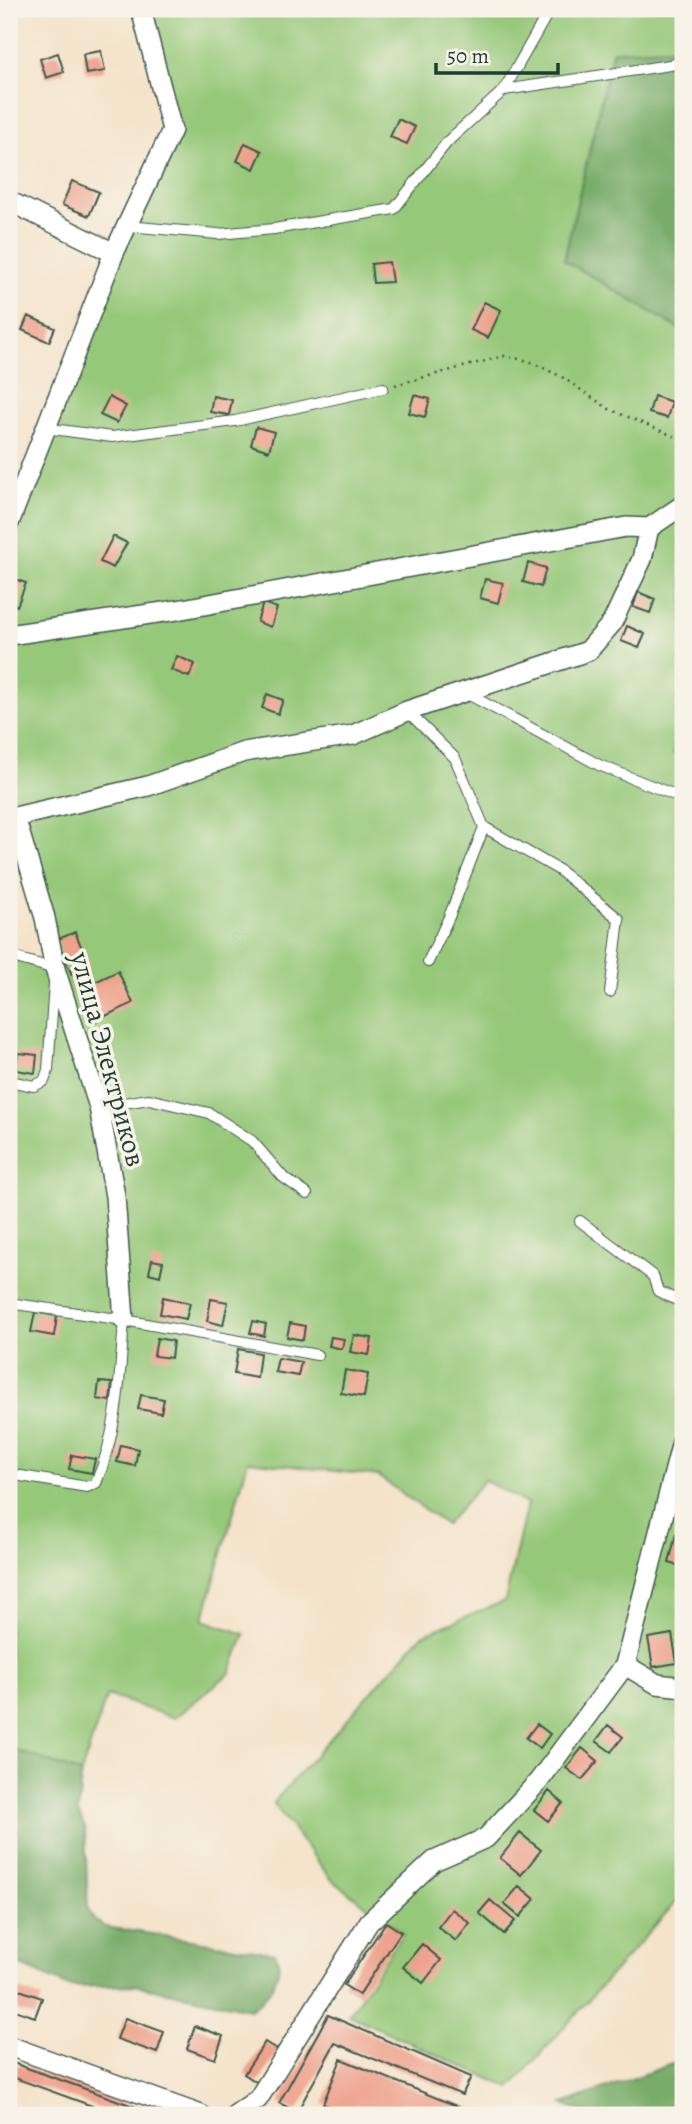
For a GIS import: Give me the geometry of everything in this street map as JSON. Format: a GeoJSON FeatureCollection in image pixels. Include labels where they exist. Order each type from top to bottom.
{"type":"FeatureCollection","features":[{"type":"Feature","properties":{"kind":"street"},"geometry":{"type":"LineString","coordinates":[[9,523],[114,253],[172,130],[142,9]]}},
{"type":"Feature","properties":{"kind":"street"},"geometry":{"type":"LineString","coordinates":[[9,201],[114,253]]}},
{"type":"Feature","properties":{"kind":"street"},"geometry":{"type":"LineString","coordinates":[[9,635],[177,610],[626,527],[649,528],[683,505]]}},
{"type":"Feature","properties":{"kind":"street"},"geometry":{"type":"LineString","coordinates":[[12,816],[148,786],[244,752],[354,735],[407,711],[588,651],[612,623],[642,559],[649,528]]}},
{"type":"Feature","properties":{"kind":"street","name":"улица Электриков"},"geometry":{"type":"LineString","coordinates":[[12,816],[44,918],[55,969],[99,1107],[115,1196],[124,1320]]}},
{"type":"Feature","properties":{"kind":"street"},"geometry":{"type":"LineString","coordinates":[[234,2115],[258,2099],[369,1922],[434,1861],[486,1838],[538,1782],[625,1665],[647,1588],[683,1438]]}},
{"type":"Feature","properties":{"kind":"street"},"geometry":{"type":"LineString","coordinates":[[625,1665],[657,1684],[683,1687]]}},
{"type":"Feature","properties":{"kind":"street"},"geometry":{"type":"LineString","coordinates":[[9,2046],[201,2115]]}},
{"type":"Feature","properties":{"kind":"lane"},"geometry":{"type":"LineString","coordinates":[[126,226],[218,234],[274,229],[394,209],[448,141],[504,90],[550,9]]}},
{"type":"Feature","properties":{"kind":"lane"},"geometry":{"type":"LineString","coordinates":[[504,90],[683,63]]}},
{"type":"Feature","properties":{"kind":"lane"},"geometry":{"type":"LineString","coordinates":[[45,428],[111,437],[235,421],[383,388]]}},
{"type":"Feature","properties":{"kind":"lane"},"geometry":{"type":"LineString","coordinates":[[465,692],[527,729],[599,765],[683,798]]}},
{"type":"Feature","properties":{"kind":"lane"},"geometry":{"type":"LineString","coordinates":[[407,711],[455,758],[484,827],[559,870],[619,919],[610,992]]}},
{"type":"Feature","properties":{"kind":"lane"},"geometry":{"type":"LineString","coordinates":[[428,962],[449,917],[484,827]]}},
{"type":"Feature","properties":{"kind":"lane"},"geometry":{"type":"LineString","coordinates":[[9,956],[55,969],[48,1070],[44,1081],[34,1086],[9,1081]]}},
{"type":"Feature","properties":{"kind":"lane"},"geometry":{"type":"LineString","coordinates":[[99,1107],[149,1099],[209,1113],[251,1141],[283,1177],[307,1194]]}},
{"type":"Feature","properties":{"kind":"lane"},"geometry":{"type":"LineString","coordinates":[[580,1221],[653,1276],[658,1291],[683,1303]]}},
{"type":"Feature","properties":{"kind":"lane"},"geometry":{"type":"LineString","coordinates":[[9,1303],[124,1320],[317,1355]]}},
{"type":"Feature","properties":{"kind":"lane"},"geometry":{"type":"LineString","coordinates":[[9,1474],[86,1487],[96,1483],[105,1462],[118,1400],[124,1320]]}},
{"type":"Feature","properties":{"kind":"path"},"geometry":{"type":"LineString","coordinates":[[683,177],[678,192],[683,262]]}},
{"type":"Feature","properties":{"kind":"path"},"geometry":{"type":"LineString","coordinates":[[383,388],[504,356],[529,361],[562,377],[609,408],[683,440]]}},
{"type":"Feature","properties":{"kind":"green space"},"geometry":{"type":"Polygon","coordinates":[[[141,9],[683,9],[683,47],[612,52],[564,260],[683,331],[683,701],[673,753],[683,754],[683,1894],[510,2088],[349,2015],[403,1933],[331,1879],[273,1803],[422,1635],[505,1601],[527,1504],[484,1480],[446,1525],[378,1476],[248,1461],[203,1620],[245,1634],[230,1673],[174,1718],[107,1695],[81,1773],[9,1748],[9,956],[54,969],[9,816],[9,523],[171,130],[141,9]]]}},
{"type":"Feature","properties":{"kind":"green space"},"geometry":{"type":"Polygon","coordinates":[[[683,47],[683,331],[564,260],[613,51],[683,47]]]}},
{"type":"Feature","properties":{"kind":"green space"},"geometry":{"type":"Polygon","coordinates":[[[9,1748],[81,1773],[78,1813],[85,1828],[88,1909],[94,1920],[106,1927],[275,1953],[278,1960],[276,1977],[262,2000],[249,2009],[134,1985],[69,1987],[9,1960],[9,1748]]]}},
{"type":"Feature","properties":{"kind":"green space"},"geometry":{"type":"Polygon","coordinates":[[[683,2060],[683,2115],[592,2115],[563,2104],[683,2060]]]}},
{"type":"Feature","properties":{"kind":"building"},"geometry":{"type":"Polygon","coordinates":[[[101,51],[105,71],[86,74],[83,54],[101,51]]]}},
{"type":"Feature","properties":{"kind":"building"},"geometry":{"type":"Polygon","coordinates":[[[58,53],[64,72],[46,78],[40,59],[58,53]]]}},
{"type":"Feature","properties":{"kind":"building"},"geometry":{"type":"Polygon","coordinates":[[[398,119],[415,127],[407,144],[390,137],[398,119]]]}},
{"type":"Feature","properties":{"kind":"building"},"geometry":{"type":"Polygon","coordinates":[[[245,143],[262,151],[254,169],[237,161],[245,143]]]}},
{"type":"Feature","properties":{"kind":"building"},"geometry":{"type":"Polygon","coordinates":[[[72,181],[99,192],[89,216],[62,205],[72,181]]]}},
{"type":"Feature","properties":{"kind":"building"},"geometry":{"type":"Polygon","coordinates":[[[389,262],[392,282],[373,283],[371,264],[389,262]]]}},
{"type":"Feature","properties":{"kind":"building"},"geometry":{"type":"Polygon","coordinates":[[[484,302],[501,310],[488,338],[471,330],[484,302]]]}},
{"type":"Feature","properties":{"kind":"building"},"geometry":{"type":"Polygon","coordinates":[[[28,316],[55,328],[49,342],[22,330],[28,316]]]}},
{"type":"Feature","properties":{"kind":"building"},"geometry":{"type":"Polygon","coordinates":[[[414,395],[430,399],[425,417],[409,413],[414,395]]]}},
{"type":"Feature","properties":{"kind":"building"},"geometry":{"type":"Polygon","coordinates":[[[213,396],[232,400],[229,415],[210,412],[213,396]]]}},
{"type":"Feature","properties":{"kind":"building"},"geometry":{"type":"Polygon","coordinates":[[[654,396],[672,402],[667,418],[649,413],[654,396]]]}},
{"type":"Feature","properties":{"kind":"building"},"geometry":{"type":"Polygon","coordinates":[[[109,397],[126,406],[117,423],[100,415],[109,397]]]}},
{"type":"Feature","properties":{"kind":"building"},"geometry":{"type":"Polygon","coordinates":[[[256,427],[274,432],[269,451],[251,445],[256,427]]]}},
{"type":"Feature","properties":{"kind":"building"},"geometry":{"type":"Polygon","coordinates":[[[113,536],[127,543],[113,568],[100,562],[113,536]]]}},
{"type":"Feature","properties":{"kind":"building"},"geometry":{"type":"Polygon","coordinates":[[[528,563],[546,568],[541,587],[523,582],[528,563]]]}},
{"type":"Feature","properties":{"kind":"building"},"geometry":{"type":"Polygon","coordinates":[[[9,577],[26,583],[17,606],[9,603],[9,577]]]}},
{"type":"Feature","properties":{"kind":"building"},"geometry":{"type":"Polygon","coordinates":[[[485,579],[503,583],[498,603],[480,598],[485,579]]]}},
{"type":"Feature","properties":{"kind":"building"},"geometry":{"type":"Polygon","coordinates":[[[638,592],[655,599],[650,613],[633,607],[638,592]]]}},
{"type":"Feature","properties":{"kind":"building"},"geometry":{"type":"Polygon","coordinates":[[[263,603],[277,608],[271,627],[257,622],[263,603]]]}},
{"type":"Feature","properties":{"kind":"building"},"geometry":{"type":"Polygon","coordinates":[[[627,626],[645,634],[639,648],[621,641],[627,626]]]}},
{"type":"Feature","properties":{"kind":"building"},"geometry":{"type":"Polygon","coordinates":[[[177,656],[195,664],[189,677],[171,670],[177,656]]]}},
{"type":"Feature","properties":{"kind":"building"},"geometry":{"type":"Polygon","coordinates":[[[267,694],[283,700],[278,714],[262,708],[267,694]]]}},
{"type":"Feature","properties":{"kind":"building"},"geometry":{"type":"Polygon","coordinates":[[[75,932],[90,967],[72,975],[56,940],[75,932]]]}},
{"type":"Feature","properties":{"kind":"building"},"geometry":{"type":"Polygon","coordinates":[[[118,971],[133,1003],[95,1021],[80,989],[118,971]]]}},
{"type":"Feature","properties":{"kind":"building"},"geometry":{"type":"Polygon","coordinates":[[[18,1053],[37,1055],[35,1073],[16,1070],[18,1053]]]}},
{"type":"Feature","properties":{"kind":"building"},"geometry":{"type":"Polygon","coordinates":[[[152,1260],[163,1262],[160,1276],[149,1273],[152,1260]]]}},
{"type":"Feature","properties":{"kind":"building"},"geometry":{"type":"Polygon","coordinates":[[[163,1297],[190,1303],[186,1319],[160,1314],[163,1297]]]}},
{"type":"Feature","properties":{"kind":"building"},"geometry":{"type":"Polygon","coordinates":[[[211,1299],[228,1302],[223,1325],[207,1321],[211,1299]]]}},
{"type":"Feature","properties":{"kind":"building"},"geometry":{"type":"Polygon","coordinates":[[[35,1312],[57,1316],[54,1336],[31,1332],[35,1312]]]}},
{"type":"Feature","properties":{"kind":"building"},"geometry":{"type":"Polygon","coordinates":[[[253,1321],[266,1324],[264,1336],[250,1333],[253,1321]]]}},
{"type":"Feature","properties":{"kind":"building"},"geometry":{"type":"Polygon","coordinates":[[[290,1323],[305,1326],[303,1340],[287,1337],[290,1323]]]}},
{"type":"Feature","properties":{"kind":"building"},"geometry":{"type":"Polygon","coordinates":[[[354,1335],[372,1338],[369,1355],[350,1352],[354,1335]]]}},
{"type":"Feature","properties":{"kind":"building"},"geometry":{"type":"Polygon","coordinates":[[[331,1337],[344,1339],[342,1349],[329,1346],[331,1337]]]}},
{"type":"Feature","properties":{"kind":"building"},"geometry":{"type":"Polygon","coordinates":[[[157,1338],[173,1341],[171,1358],[154,1356],[157,1338]]]}},
{"type":"Feature","properties":{"kind":"building"},"geometry":{"type":"Polygon","coordinates":[[[238,1349],[260,1353],[257,1378],[234,1374],[238,1349]]]}},
{"type":"Feature","properties":{"kind":"building"},"geometry":{"type":"Polygon","coordinates":[[[278,1358],[301,1362],[298,1376],[275,1372],[278,1358]]]}},
{"type":"Feature","properties":{"kind":"building"},"geometry":{"type":"Polygon","coordinates":[[[345,1370],[368,1374],[364,1397],[341,1393],[345,1370]]]}},
{"type":"Feature","properties":{"kind":"building"},"geometry":{"type":"Polygon","coordinates":[[[99,1382],[112,1383],[110,1401],[97,1399],[99,1382]]]}},
{"type":"Feature","properties":{"kind":"building"},"geometry":{"type":"Polygon","coordinates":[[[141,1395],[164,1399],[161,1413],[138,1409],[141,1395]]]}},
{"type":"Feature","properties":{"kind":"building"},"geometry":{"type":"Polygon","coordinates":[[[121,1445],[138,1449],[135,1466],[117,1462],[121,1445]]]}},
{"type":"Feature","properties":{"kind":"building"},"geometry":{"type":"Polygon","coordinates":[[[72,1455],[95,1459],[92,1473],[69,1469],[72,1455]]]}},
{"type":"Feature","properties":{"kind":"building"},"geometry":{"type":"Polygon","coordinates":[[[676,1534],[683,1536],[683,1567],[669,1563],[676,1534]]]}},
{"type":"Feature","properties":{"kind":"building"},"geometry":{"type":"Polygon","coordinates":[[[672,1634],[677,1663],[653,1667],[648,1638],[672,1634]]]}},
{"type":"Feature","properties":{"kind":"building"},"geometry":{"type":"Polygon","coordinates":[[[537,1724],[550,1734],[540,1748],[526,1738],[537,1724]]]}},
{"type":"Feature","properties":{"kind":"building"},"geometry":{"type":"Polygon","coordinates":[[[608,1725],[623,1737],[611,1752],[596,1741],[608,1725]]]}},
{"type":"Feature","properties":{"kind":"building"},"geometry":{"type":"Polygon","coordinates":[[[582,1748],[598,1761],[582,1780],[566,1768],[582,1748]]]}},
{"type":"Feature","properties":{"kind":"building"},"geometry":{"type":"Polygon","coordinates":[[[549,1791],[563,1803],[548,1821],[534,1810],[549,1791]]]}},
{"type":"Feature","properties":{"kind":"building"},"geometry":{"type":"Polygon","coordinates":[[[520,1833],[541,1850],[521,1875],[500,1858],[520,1833]]]}},
{"type":"Feature","properties":{"kind":"building"},"geometry":{"type":"Polygon","coordinates":[[[519,1886],[535,1899],[520,1917],[504,1904],[519,1886]]]}},
{"type":"Feature","properties":{"kind":"building"},"geometry":{"type":"Polygon","coordinates":[[[490,1900],[515,1921],[504,1934],[479,1913],[490,1900]]]}},
{"type":"Feature","properties":{"kind":"building"},"geometry":{"type":"Polygon","coordinates":[[[452,1909],[470,1923],[456,1941],[438,1927],[452,1909]]]}},
{"type":"Feature","properties":{"kind":"building"},"geometry":{"type":"Polygon","coordinates":[[[386,1922],[401,1932],[359,1995],[344,1985],[386,1922]]]}},
{"type":"Feature","properties":{"kind":"building"},"geometry":{"type":"Polygon","coordinates":[[[422,1944],[441,1960],[423,1983],[403,1967],[422,1944]]]}},
{"type":"Feature","properties":{"kind":"building"},"geometry":{"type":"Polygon","coordinates":[[[14,1988],[42,1998],[35,2017],[9,2008],[14,1988]]]}},
{"type":"Feature","properties":{"kind":"building"},"geometry":{"type":"Polygon","coordinates":[[[328,2015],[471,2077],[462,2095],[335,2043],[297,2112],[279,2103],[328,2015]]]}},
{"type":"Feature","properties":{"kind":"building"},"geometry":{"type":"Polygon","coordinates":[[[125,2018],[164,2032],[157,2053],[117,2039],[125,2018]]]}},
{"type":"Feature","properties":{"kind":"building"},"geometry":{"type":"Polygon","coordinates":[[[195,2026],[223,2036],[215,2059],[187,2049],[195,2026]]]}},
{"type":"Feature","properties":{"kind":"building"},"geometry":{"type":"Polygon","coordinates":[[[265,2042],[279,2051],[258,2083],[244,2074],[265,2042]]]}},
{"type":"Feature","properties":{"kind":"building"},"geometry":{"type":"Polygon","coordinates":[[[341,2059],[464,2109],[462,2115],[351,2115],[323,2104],[341,2059]]]}},
{"type":"Feature","properties":{"kind":"building"},"geometry":{"type":"Polygon","coordinates":[[[13,2063],[158,2115],[117,2115],[9,2076],[13,2063]]]}}]}
